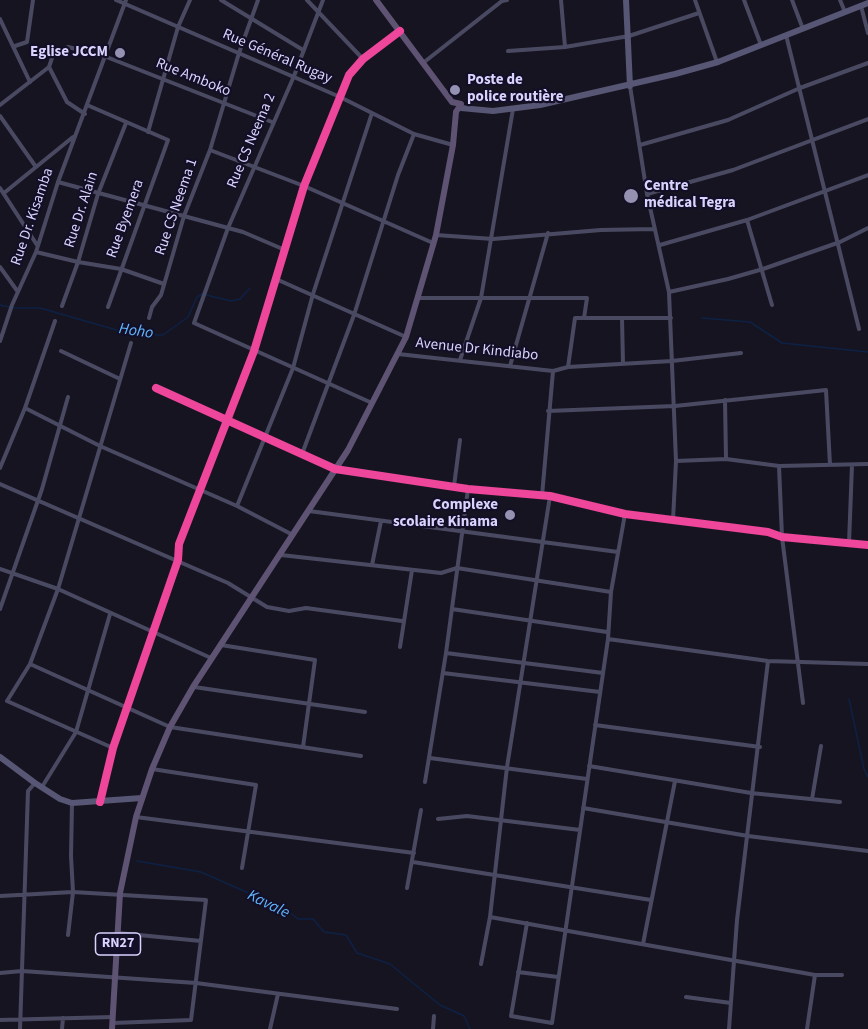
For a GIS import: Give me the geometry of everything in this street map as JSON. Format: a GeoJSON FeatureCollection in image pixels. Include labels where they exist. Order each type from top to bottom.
{"type":"FeatureCollection","features":[{"type":"Feature","properties":{"kind":"main road","name":"RN27"},"geometry":{"type":"LineString","coordinates":[[113,1023],[120,893],[136,817],[152,769],[170,727],[193,687],[294,535],[372,403],[406,337],[420,298],[434,244],[458,110],[450,108],[452,102],[376,0]]}},
{"type":"Feature","properties":{"kind":"main road"},"geometry":{"type":"LineString","coordinates":[[626,0],[630,86]]}},
{"type":"Feature","properties":{"kind":"main road"},"geometry":{"type":"LineString","coordinates":[[458,110],[513,109],[630,86],[718,62],[865,5]]}},
{"type":"Feature","properties":{"kind":"main road"},"geometry":{"type":"LineString","coordinates":[[0,757],[34,783],[60,799],[72,803],[142,798]]}},
{"type":"Feature","properties":{"kind":"street"},"geometry":{"type":"LineString","coordinates":[[15,46],[27,42],[33,0]]}},
{"type":"Feature","properties":{"kind":"street","name":"Rue Général Rugay"},"geometry":{"type":"LineString","coordinates":[[116,0],[294,76],[414,134],[453,146]]}},
{"type":"Feature","properties":{"kind":"street"},"geometry":{"type":"LineString","coordinates":[[87,105],[148,132],[178,27],[190,0]]}},
{"type":"Feature","properties":{"kind":"street"},"geometry":{"type":"LineString","coordinates":[[221,0],[303,50]]}},
{"type":"Feature","properties":{"kind":"street","name":"Rue CS Neema 1"},"geometry":{"type":"LineString","coordinates":[[149,318],[165,284],[184,216],[210,150],[238,53],[258,0]]}},
{"type":"Feature","properties":{"kind":"street"},"geometry":{"type":"LineString","coordinates":[[307,0],[363,59]]}},
{"type":"Feature","properties":{"kind":"street","name":"Rue CS Neema 2"},"geometry":{"type":"LineString","coordinates":[[254,351],[194,323],[228,228],[272,122],[294,76],[323,0]]}},
{"type":"Feature","properties":{"kind":"street"},"geometry":{"type":"LineString","coordinates":[[493,0],[497,4]]}},
{"type":"Feature","properties":{"kind":"street"},"geometry":{"type":"LineString","coordinates":[[423,63],[497,4],[507,0]]}},
{"type":"Feature","properties":{"kind":"street"},"geometry":{"type":"LineString","coordinates":[[561,0],[565,47]]}},
{"type":"Feature","properties":{"kind":"street"},"geometry":{"type":"LineString","coordinates":[[695,0],[718,62]]}},
{"type":"Feature","properties":{"kind":"street"},"geometry":{"type":"LineString","coordinates":[[744,0],[761,45]]}},
{"type":"Feature","properties":{"kind":"street"},"geometry":{"type":"LineString","coordinates":[[792,0],[804,30]]}},
{"type":"Feature","properties":{"kind":"street"},"geometry":{"type":"LineString","coordinates":[[840,0],[845,12]]}},
{"type":"Feature","properties":{"kind":"street","name":"Rue Dr. Kisamba"},"geometry":{"type":"LineString","coordinates":[[0,341],[12,305],[36,252],[58,182],[125,2]]}},
{"type":"Feature","properties":{"kind":"street"},"geometry":{"type":"LineString","coordinates":[[865,5],[868,33]]}},
{"type":"Feature","properties":{"kind":"street"},"geometry":{"type":"LineString","coordinates":[[508,51],[565,47],[629,36],[699,13]]}},
{"type":"Feature","properties":{"kind":"street"},"geometry":{"type":"LineString","coordinates":[[0,19],[15,46],[18,58],[30,82]]}},
{"type":"Feature","properties":{"kind":"street"},"geometry":{"type":"LineString","coordinates":[[100,802],[113,748],[152,629],[178,560],[179,544],[254,351],[304,186],[349,75],[363,59],[400,31]]}},
{"type":"Feature","properties":{"kind":"street"},"geometry":{"type":"LineString","coordinates":[[786,35],[840,242],[860,329]]}},
{"type":"Feature","properties":{"kind":"street","name":"Rue Amboko"},"geometry":{"type":"LineString","coordinates":[[0,105],[49,67],[53,55],[68,47],[105,56],[272,122]]}},
{"type":"Feature","properties":{"kind":"street"},"geometry":{"type":"LineString","coordinates":[[640,145],[728,120],[800,88],[868,63]]}},
{"type":"Feature","properties":{"kind":"street"},"geometry":{"type":"LineString","coordinates":[[49,67],[67,102],[85,114]]}},
{"type":"Feature","properties":{"kind":"street"},"geometry":{"type":"LineString","coordinates":[[630,86],[647,194],[669,292],[676,461],[673,520]]}},
{"type":"Feature","properties":{"kind":"street"},"geometry":{"type":"LineString","coordinates":[[460,360],[482,298],[513,109]]}},
{"type":"Feature","properties":{"kind":"street"},"geometry":{"type":"LineString","coordinates":[[237,506],[293,368],[313,294],[372,113]]}},
{"type":"Feature","properties":{"kind":"street"},"geometry":{"type":"LineString","coordinates":[[0,116],[36,167]]}},
{"type":"Feature","properties":{"kind":"street"},"geometry":{"type":"LineString","coordinates":[[647,194],[733,170],[868,119]]}},
{"type":"Feature","properties":{"kind":"street","name":"Rue Dr. Alain"},"geometry":{"type":"LineString","coordinates":[[62,306],[98,194],[126,123]]}},
{"type":"Feature","properties":{"kind":"street","name":"Rue Byemera"},"geometry":{"type":"LineString","coordinates":[[108,307],[143,204],[168,140],[148,132]]}},
{"type":"Feature","properties":{"kind":"street"},"geometry":{"type":"LineString","coordinates":[[302,454],[354,315],[414,134]]}},
{"type":"Feature","properties":{"kind":"street","name":"Rue Dr. Kisamba"},"geometry":{"type":"LineString","coordinates":[[4,193],[75,136]]}},
{"type":"Feature","properties":{"kind":"street"},"geometry":{"type":"LineString","coordinates":[[210,150],[304,186],[434,244]]}},
{"type":"Feature","properties":{"kind":"street"},"geometry":{"type":"LineString","coordinates":[[660,245],[747,220],[868,175]]}},
{"type":"Feature","properties":{"kind":"street"},"geometry":{"type":"LineString","coordinates":[[58,182],[228,228],[285,250]]}},
{"type":"Feature","properties":{"kind":"street"},"geometry":{"type":"LineString","coordinates":[[0,188],[38,246]]}},
{"type":"Feature","properties":{"kind":"street"},"geometry":{"type":"LineString","coordinates":[[747,220],[763,268],[772,305]]}},
{"type":"Feature","properties":{"kind":"street"},"geometry":{"type":"LineString","coordinates":[[669,292],[728,279],[763,268],[840,242],[868,228]]}},
{"type":"Feature","properties":{"kind":"street"},"geometry":{"type":"LineString","coordinates":[[436,236],[493,239],[548,233],[654,229]]}},
{"type":"Feature","properties":{"kind":"street"},"geometry":{"type":"LineString","coordinates":[[510,366],[548,233]]}},
{"type":"Feature","properties":{"kind":"street"},"geometry":{"type":"LineString","coordinates":[[36,252],[121,269],[165,284]]}},
{"type":"Feature","properties":{"kind":"street"},"geometry":{"type":"LineString","coordinates":[[0,267],[18,292]]}},
{"type":"Feature","properties":{"kind":"street"},"geometry":{"type":"LineString","coordinates":[[276,279],[406,337]]}},
{"type":"Feature","properties":{"kind":"street"},"geometry":{"type":"LineString","coordinates":[[420,298],[587,298],[584,318]]}},
{"type":"Feature","properties":{"kind":"street"},"geometry":{"type":"LineString","coordinates":[[568,367],[575,318],[671,318]]}},
{"type":"Feature","properties":{"kind":"street"},"geometry":{"type":"LineString","coordinates":[[622,318],[623,364]]}},
{"type":"Feature","properties":{"kind":"street"},"geometry":{"type":"LineString","coordinates":[[1,464],[25,408],[55,321]]}},
{"type":"Feature","properties":{"kind":"street"},"geometry":{"type":"LineString","coordinates":[[113,748],[7,702],[30,664],[58,589],[131,343]]}},
{"type":"Feature","properties":{"kind":"street"},"geometry":{"type":"LineString","coordinates":[[61,351],[120,379]]}},
{"type":"Feature","properties":{"kind":"street"},"geometry":{"type":"LineString","coordinates":[[254,351],[372,403]]}},
{"type":"Feature","properties":{"kind":"street"},"geometry":{"type":"LineString","coordinates":[[542,496],[553,371],[568,367],[672,361],[741,353]]}},
{"type":"Feature","properties":{"kind":"street","name":"Avenue Dr Kindiabo"},"geometry":{"type":"LineString","coordinates":[[398,354],[553,371]]}},
{"type":"Feature","properties":{"kind":"street"},"geometry":{"type":"LineString","coordinates":[[156,388],[335,469],[468,489],[550,496],[625,514],[768,532],[782,537],[868,545]]}},
{"type":"Feature","properties":{"kind":"street"},"geometry":{"type":"LineString","coordinates":[[548,411],[675,406],[826,390],[830,465]]}},
{"type":"Feature","properties":{"kind":"street"},"geometry":{"type":"LineString","coordinates":[[0,609],[14,573],[69,397]]}},
{"type":"Feature","properties":{"kind":"street"},"geometry":{"type":"LineString","coordinates":[[725,400],[726,459]]}},
{"type":"Feature","properties":{"kind":"street"},"geometry":{"type":"LineString","coordinates":[[25,408],[61,424],[100,446],[237,506],[294,535]]}},
{"type":"Feature","properties":{"kind":"street"},"geometry":{"type":"LineString","coordinates":[[454,486],[460,440]]}},
{"type":"Feature","properties":{"kind":"street"},"geometry":{"type":"LineString","coordinates":[[676,461],[726,459],[779,466],[868,464]]}},
{"type":"Feature","properties":{"kind":"street"},"geometry":{"type":"LineString","coordinates":[[849,543],[852,465]]}},
{"type":"Feature","properties":{"kind":"street"},"geometry":{"type":"LineString","coordinates":[[779,466],[782,537],[803,703]]}},
{"type":"Feature","properties":{"kind":"street"},"geometry":{"type":"LineString","coordinates":[[0,484],[228,583],[267,607],[289,611],[306,608],[402,621]]}},
{"type":"Feature","properties":{"kind":"street"},"geometry":{"type":"LineString","coordinates":[[425,782],[443,673],[468,489]]}},
{"type":"Feature","properties":{"kind":"street"},"geometry":{"type":"LineString","coordinates":[[481,964],[490,917],[507,767],[550,496]]}},
{"type":"Feature","properties":{"kind":"street"},"geometry":{"type":"LineString","coordinates":[[309,511],[618,552]]}},
{"type":"Feature","properties":{"kind":"street"},"geometry":{"type":"LineString","coordinates":[[527,923],[511,1016],[552,1023],[608,639],[611,592],[625,514]]}},
{"type":"Feature","properties":{"kind":"street"},"geometry":{"type":"LineString","coordinates":[[372,565],[381,521]]}},
{"type":"Feature","properties":{"kind":"street"},"geometry":{"type":"LineString","coordinates":[[281,555],[441,573],[457,568],[611,592]]}},
{"type":"Feature","properties":{"kind":"street"},"geometry":{"type":"LineString","coordinates":[[0,569],[58,589],[110,614],[152,629],[211,658]]}},
{"type":"Feature","properties":{"kind":"street"},"geometry":{"type":"LineString","coordinates":[[400,647],[402,621],[412,570]]}},
{"type":"Feature","properties":{"kind":"street"},"geometry":{"type":"LineString","coordinates":[[452,609],[607,632]]}},
{"type":"Feature","properties":{"kind":"street"},"geometry":{"type":"LineString","coordinates":[[42,787],[76,732],[110,614]]}},
{"type":"Feature","properties":{"kind":"street"},"geometry":{"type":"LineString","coordinates":[[608,639],[768,661],[868,664]]}},
{"type":"Feature","properties":{"kind":"street"},"geometry":{"type":"LineString","coordinates":[[220,645],[315,660],[303,747]]}},
{"type":"Feature","properties":{"kind":"street"},"geometry":{"type":"LineString","coordinates":[[446,652],[603,673]]}},
{"type":"Feature","properties":{"kind":"street"},"geometry":{"type":"LineString","coordinates":[[729,1029],[736,920],[760,747],[768,661]]}},
{"type":"Feature","properties":{"kind":"street"},"geometry":{"type":"LineString","coordinates":[[30,664],[170,727],[361,756]]}},
{"type":"Feature","properties":{"kind":"street"},"geometry":{"type":"LineString","coordinates":[[443,673],[600,692]]}},
{"type":"Feature","properties":{"kind":"street"},"geometry":{"type":"LineString","coordinates":[[193,687],[364,712]]}},
{"type":"Feature","properties":{"kind":"street"},"geometry":{"type":"LineString","coordinates":[[595,725],[760,747]]}},
{"type":"Feature","properties":{"kind":"street"},"geometry":{"type":"LineString","coordinates":[[812,799],[821,746]]}},
{"type":"Feature","properties":{"kind":"street"},"geometry":{"type":"LineString","coordinates":[[430,758],[587,779]]}},
{"type":"Feature","properties":{"kind":"street"},"geometry":{"type":"LineString","coordinates":[[589,766],[752,793],[840,802]]}},
{"type":"Feature","properties":{"kind":"street"},"geometry":{"type":"LineString","coordinates":[[152,769],[256,785],[242,868]]}},
{"type":"Feature","properties":{"kind":"street"},"geometry":{"type":"LineString","coordinates":[[643,944],[675,781]]}},
{"type":"Feature","properties":{"kind":"street"},"geometry":{"type":"LineString","coordinates":[[20,1029],[28,791],[34,783]]}},
{"type":"Feature","properties":{"kind":"street"},"geometry":{"type":"LineString","coordinates":[[68,935],[73,892],[72,803]]}},
{"type":"Feature","properties":{"kind":"street"},"geometry":{"type":"LineString","coordinates":[[583,808],[748,836],[868,851]]}},
{"type":"Feature","properties":{"kind":"street"},"geometry":{"type":"LineString","coordinates":[[407,888],[421,810]]}},
{"type":"Feature","properties":{"kind":"street"},"geometry":{"type":"LineString","coordinates":[[438,819],[467,816],[580,830]]}},
{"type":"Feature","properties":{"kind":"street"},"geometry":{"type":"LineString","coordinates":[[136,817],[414,853]]}},
{"type":"Feature","properties":{"kind":"street"},"geometry":{"type":"LineString","coordinates":[[413,862],[651,900]]}},
{"type":"Feature","properties":{"kind":"street"},"geometry":{"type":"LineString","coordinates":[[0,896],[73,892],[120,893],[206,900],[191,1020],[113,1023],[63,1018],[0,1020]]}},
{"type":"Feature","properties":{"kind":"street"},"geometry":{"type":"LineString","coordinates":[[490,917],[815,975],[842,975]]}},
{"type":"Feature","properties":{"kind":"street"},"geometry":{"type":"LineString","coordinates":[[118,933],[201,941]]}},
{"type":"Feature","properties":{"kind":"street"},"geometry":{"type":"LineString","coordinates":[[0,973],[22,971],[116,976],[397,1009]]}},
{"type":"Feature","properties":{"kind":"street"},"geometry":{"type":"LineString","coordinates":[[518,972],[558,977]]}},
{"type":"Feature","properties":{"kind":"street"},"geometry":{"type":"LineString","coordinates":[[807,1029],[815,975]]}},
{"type":"Feature","properties":{"kind":"street"},"geometry":{"type":"LineString","coordinates":[[270,1029],[278,994]]}},
{"type":"Feature","properties":{"kind":"street"},"geometry":{"type":"LineString","coordinates":[[686,997],[731,1003]]}},
{"type":"Feature","properties":{"kind":"street"},"geometry":{"type":"LineString","coordinates":[[433,1029],[434,1016]]}},
{"type":"Feature","properties":{"kind":"street"},"geometry":{"type":"LineString","coordinates":[[62,1029],[63,1018]]}},
{"type":"Feature","properties":{"kind":"waterway","name":"Hoho"},"geometry":{"type":"LineString","coordinates":[[13,308],[40,308],[134,335],[163,335],[188,317],[197,297],[202,294],[231,301],[240,299],[250,288]]}},
{"type":"Feature","properties":{"kind":"waterway","name":"Hoho"},"geometry":{"type":"LineString","coordinates":[[0,305],[9,307]]}},
{"type":"Feature","properties":{"kind":"waterway"},"geometry":{"type":"LineString","coordinates":[[702,318],[750,322],[782,343],[868,352]]}},
{"type":"Feature","properties":{"kind":"waterway"},"geometry":{"type":"LineString","coordinates":[[849,699],[864,769],[868,777]]}},
{"type":"Feature","properties":{"kind":"waterway","name":"Kavale"},"geometry":{"type":"LineString","coordinates":[[137,861],[201,872],[287,910],[298,919],[313,919],[324,932],[346,935],[357,953],[390,964],[440,1005],[464,1016],[470,1029]]}},
{"type":"Feature","properties":{"kind":"cycle path"},"geometry":{"type":"LineString","coordinates":[[100,802],[113,748],[178,560],[179,544],[254,351],[304,186],[349,75],[363,59],[400,31]]}},
{"type":"Feature","properties":{"kind":"cycle path"},"geometry":{"type":"LineString","coordinates":[[156,388],[335,469],[468,489],[550,496],[625,514],[768,532],[782,537],[868,545]]}},
{"type":"Feature","properties":{"kind":"place","name":"Eglise JCCM"},"geometry":{"type":"Point","coordinates":[120,53]}},
{"type":"Feature","properties":{"kind":"place","name":"Poste de police routière"},"geometry":{"type":"Point","coordinates":[455,90]}},
{"type":"Feature","properties":{"kind":"place","name":"Centre médical Tegra"},"geometry":{"type":"Point","coordinates":[631,196]}},
{"type":"Feature","properties":{"kind":"place","name":"Complexe scolaire Kinama"},"geometry":{"type":"Point","coordinates":[510,515]}}]}
